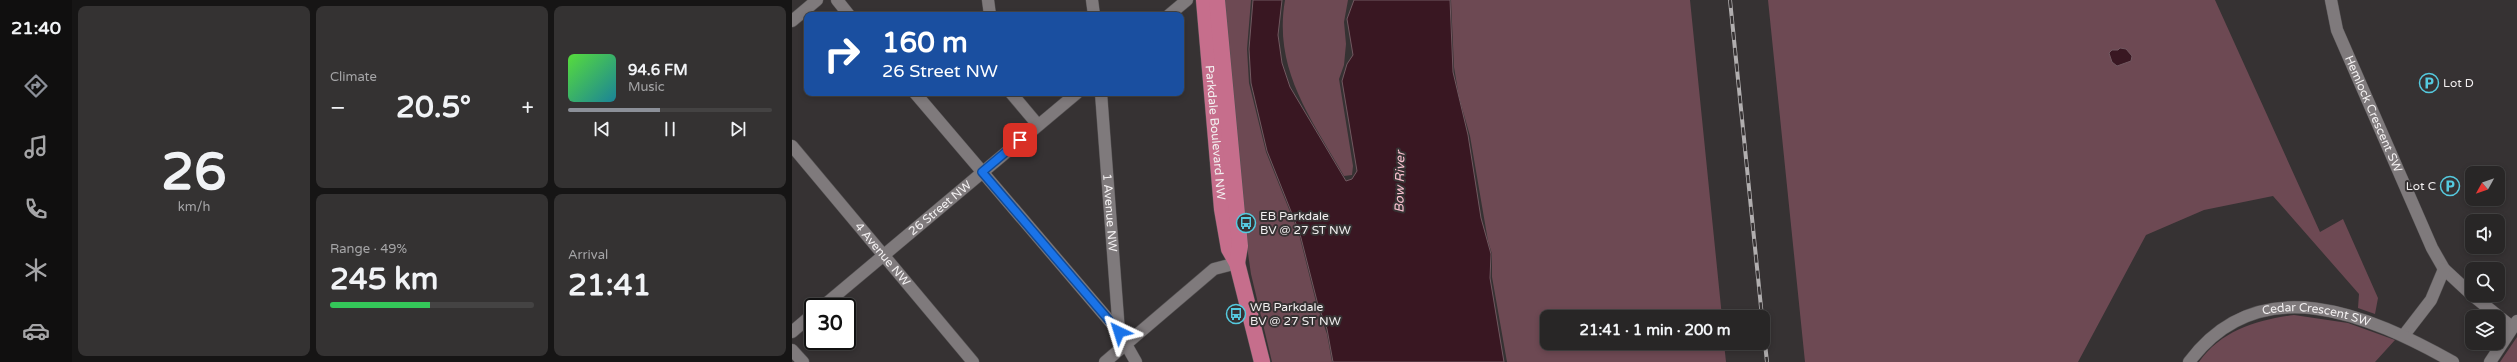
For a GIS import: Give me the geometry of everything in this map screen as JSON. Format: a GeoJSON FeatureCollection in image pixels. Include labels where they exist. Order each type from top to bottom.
{"type":"FeatureCollection","features":[{"type":"Feature","properties":{"kind":"main road","name":"Parkdale Boulevard NW"},"geometry":{"type":"LineString","coordinates":[[1204,0],[1222,209],[1229,249],[1237,262],[1262,362]]}},
{"type":"Feature","properties":{"kind":"main road","name":"Parkdale Boulevard NW"},"geometry":{"type":"LineString","coordinates":[[1216,0],[1240,246],[1237,262]]}},
{"type":"Feature","properties":{"kind":"street"},"geometry":{"type":"LineString","coordinates":[[792,21],[817,0]]}},
{"type":"Feature","properties":{"kind":"street"},"geometry":{"type":"LineString","coordinates":[[837,0],[847,12]]}},
{"type":"Feature","properties":{"kind":"street"},"geometry":{"type":"LineString","coordinates":[[988,0],[990,12]]}},
{"type":"Feature","properties":{"kind":"street"},"geometry":{"type":"LineString","coordinates":[[1092,0],[1094,12]]}},
{"type":"Feature","properties":{"kind":"street"},"geometry":{"type":"LineString","coordinates":[[1173,12],[1187,0]]}},
{"type":"Feature","properties":{"kind":"street","name":"Hemlock Crescent SW"},"geometry":{"type":"LineString","coordinates":[[2331,0],[2338,30],[2432,248],[2444,269],[2465,288]]}},
{"type":"Feature","properties":{"kind":"street"},"geometry":{"type":"LineString","coordinates":[[918,96],[1119,332],[1136,362]]}},
{"type":"Feature","properties":{"kind":"street"},"geometry":{"type":"LineString","coordinates":[[1014,96],[1038,125]]}},
{"type":"Feature","properties":{"kind":"street","name":"26 Street NW"},"geometry":{"type":"LineString","coordinates":[[833,298],[1073,96]]}},
{"type":"Feature","properties":{"kind":"street","name":"1 Avenue NW"},"geometry":{"type":"LineString","coordinates":[[1101,96],[1119,332]]}},
{"type":"Feature","properties":{"kind":"street","name":"4 Avenue NW"},"geometry":{"type":"LineString","coordinates":[[792,146],[973,362]]}},
{"type":"Feature","properties":{"kind":"street"},"geometry":{"type":"LineString","coordinates":[[1105,362],[1214,269],[1237,262]]}},
{"type":"Feature","properties":{"kind":"street"},"geometry":{"type":"LineString","coordinates":[[2404,335],[2431,300],[2444,269]]}},
{"type":"Feature","properties":{"kind":"street","name":"Hemlock Crescent SW"},"geometry":{"type":"LineString","coordinates":[[2482,302],[2515,324]]}},
{"type":"Feature","properties":{"kind":"street","name":"Cedar Crescent SW"},"geometry":{"type":"LineString","coordinates":[[2189,362],[2201,347],[2219,331],[2246,316],[2283,307],[2325,310],[2368,321],[2404,335],[2452,362]]}},
{"type":"Feature","properties":{"kind":"street"},"geometry":{"type":"LineString","coordinates":[[792,332],[804,322]]}},
{"type":"Feature","properties":{"kind":"street"},"geometry":{"type":"LineString","coordinates":[[2490,362],[2515,324]]}},
{"type":"Feature","properties":{"kind":"street"},"geometry":{"type":"LineString","coordinates":[[792,350],[803,362]]}},
{"type":"Feature","properties":{"kind":"shaded area"},"geometry":{"type":"Polygon","coordinates":[[[1224,0],[1251,0],[1247,49],[1249,83],[1266,152],[1299,234],[1317,306],[1327,334],[1332,362],[1272,362],[1251,274],[1243,219],[1224,0]]]}},
{"type":"Feature","properties":{"kind":"shaded area"},"geometry":{"type":"Polygon","coordinates":[[[1285,0],[1348,0],[1344,22],[1346,44],[1344,65],[1339,79],[1353,166],[1352,175],[1344,176],[1319,134],[1298,92],[1290,71],[1285,49],[1283,25],[1285,0]]]}},
{"type":"Feature","properties":{"kind":"shaded area"},"geometry":{"type":"Polygon","coordinates":[[[1451,0],[1690,0],[1721,310],[1540,310],[1540,350],[1725,350],[1726,362],[1507,362],[1492,277],[1492,254],[1488,241],[1470,136],[1459,97],[1454,67],[1451,0]]]}},
{"type":"Feature","properties":{"kind":"shaded area"},"geometry":{"type":"Polygon","coordinates":[[[1768,0],[2215,0],[2320,232],[2343,219],[2378,298],[2375,314],[2358,308],[2359,294],[2273,196],[2204,210],[2146,235],[2078,362],[1805,362],[1768,0]]]}},
{"type":"Feature","properties":{"kind":"shaded area"},"geometry":{"type":"Polygon","coordinates":[[[2294,315],[2348,323],[2395,340],[2375,362],[2199,362],[2218,342],[2241,328],[2267,320],[2294,315]]]}},
{"type":"Feature","properties":{"kind":"shaded area"},"geometry":{"type":"Polygon","coordinates":[[[2517,337],[2517,362],[2500,362],[2517,337]]]}},
{"type":"Feature","properties":{"kind":"water","name":"Bow River"},"geometry":{"type":"Polygon","coordinates":[[[1253,0],[1282,0],[1278,35],[1282,63],[1290,87],[1346,181],[1352,179],[1357,171],[1342,81],[1347,64],[1353,55],[1347,19],[1354,0],[1450,0],[1453,72],[1468,135],[1481,218],[1491,254],[1490,278],[1504,362],[1333,362],[1327,329],[1318,305],[1300,234],[1267,151],[1251,83],[1249,49],[1253,0]]]}},
{"type":"Feature","properties":{"kind":"water"},"geometry":{"type":"Polygon","coordinates":[[[2120,48],[2126,49],[2132,56],[2131,61],[2117,66],[2112,62],[2109,53],[2112,50],[2118,50],[2120,48]]]}},
{"type":"Feature","properties":{"kind":"railway"},"geometry":{"type":"LineString","coordinates":[[1730,0],[1761,310]]}},
{"type":"Feature","properties":{"kind":"railway"},"geometry":{"type":"LineString","coordinates":[[1766,350],[1767,362]]}},
{"type":"Feature","properties":{"kind":"place","name":"Lot D"},"geometry":{"type":"Point","coordinates":[2429,83]}},
{"type":"Feature","properties":{"kind":"place","name":"Lot C"},"geometry":{"type":"Point","coordinates":[2450,186]}},
{"type":"Feature","properties":{"kind":"place","name":"EB Parkdale BV @ 27 ST NW"},"geometry":{"type":"Point","coordinates":[1246,223]}},
{"type":"Feature","properties":{"kind":"place","name":"WB Parkdale BV @ 27 ST NW"},"geometry":{"type":"Point","coordinates":[1236,314]}},
{"type":"Feature","properties":{"kind":"route"},"geometry":{"type":"LineString","coordinates":[[1020,140],[982,172],[1119,332]]}}]}
